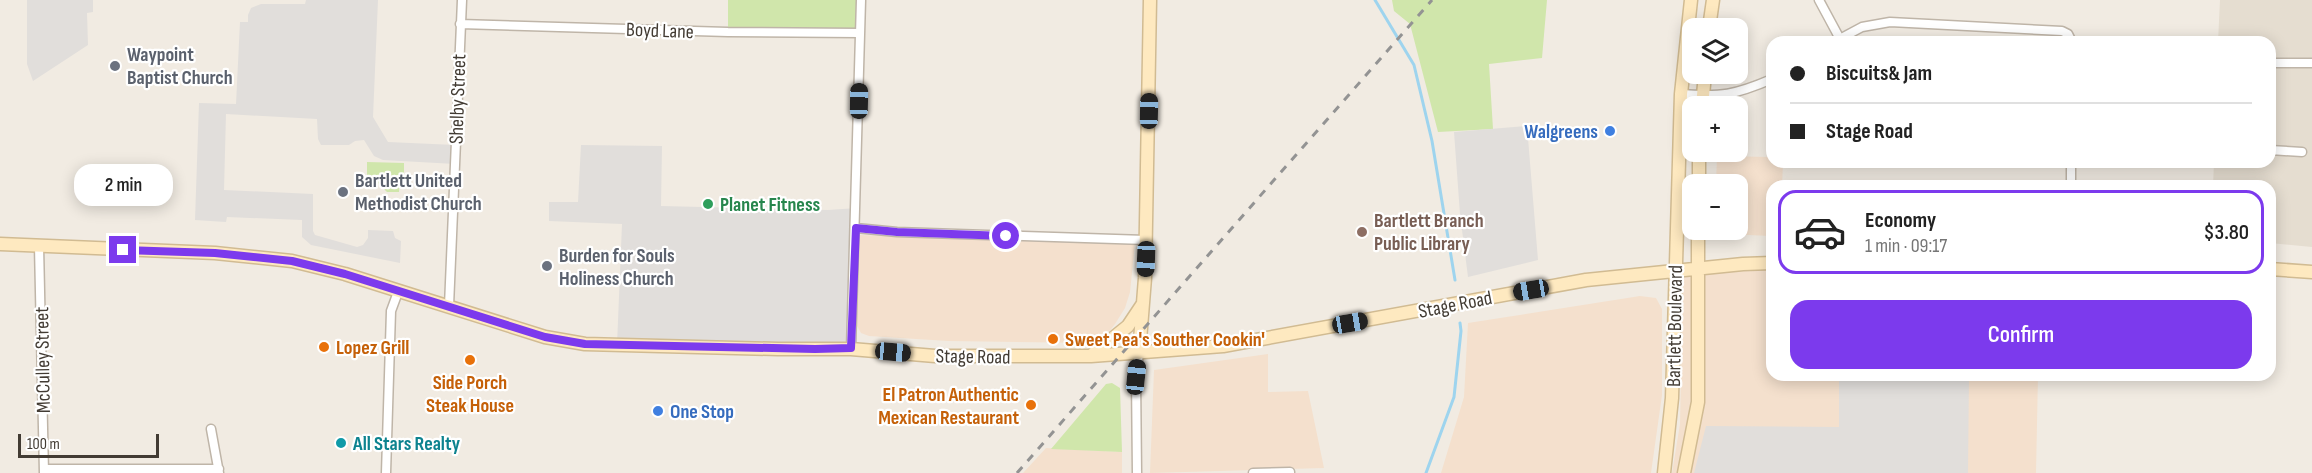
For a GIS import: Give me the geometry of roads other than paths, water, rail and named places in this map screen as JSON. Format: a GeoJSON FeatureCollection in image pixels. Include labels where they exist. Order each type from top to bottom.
{"type":"FeatureCollection","features":[{"type":"Feature","properties":{"kind":"main road"},"geometry":{"type":"LineString","coordinates":[[1139,353],[1146,240],[1150,0]]}},
{"type":"Feature","properties":{"kind":"main road","name":"Bartlett Boulevard"},"geometry":{"type":"LineString","coordinates":[[1664,473],[1672,398],[1681,94],[1691,0]]}},
{"type":"Feature","properties":{"kind":"main road"},"geometry":{"type":"LineString","coordinates":[[1710,18],[1713,0]]}},
{"type":"Feature","properties":{"kind":"main road","name":"Bartlett Boulevard"},"geometry":{"type":"LineString","coordinates":[[1684,473],[1698,402],[1698,240]]}},
{"type":"Feature","properties":{"kind":"main road","name":"Stage Road"},"geometry":{"type":"LineString","coordinates":[[0,244],[215,253],[292,261],[345,274],[545,337],[585,344],[778,350],[851,348],[935,356],[1091,356],[1223,346],[1576,281],[1675,270],[1766,263]]}},
{"type":"Feature","properties":{"kind":"main road"},"geometry":{"type":"LineString","coordinates":[[2276,269],[2312,272]]}},
{"type":"Feature","properties":{"kind":"main road"},"geometry":{"type":"LineString","coordinates":[[1091,356],[1128,326],[1143,304]]}},
{"type":"Feature","properties":{"kind":"street","name":"Shelby Street"},"geometry":{"type":"LineString","coordinates":[[449,306],[462,0]]}},
{"type":"Feature","properties":{"kind":"street"},"geometry":{"type":"LineString","coordinates":[[851,348],[861,0]]}},
{"type":"Feature","properties":{"kind":"street"},"geometry":{"type":"LineString","coordinates":[[1819,0],[1835,36]]}},
{"type":"Feature","properties":{"kind":"street"},"geometry":{"type":"LineString","coordinates":[[1845,36],[1862,27],[1890,22],[2062,31],[2069,36]]}},
{"type":"Feature","properties":{"kind":"street","name":"Boyd Lane"},"geometry":{"type":"LineString","coordinates":[[460,24],[728,32],[860,33]]}},
{"type":"Feature","properties":{"kind":"street"},"geometry":{"type":"LineString","coordinates":[[2276,63],[2312,63]]}},
{"type":"Feature","properties":{"kind":"street"},"geometry":{"type":"LineString","coordinates":[[1724,96],[1741,92],[1766,82]]}},
{"type":"Feature","properties":{"kind":"street"},"geometry":{"type":"LineString","coordinates":[[1681,94],[1687,96]]}},
{"type":"Feature","properties":{"kind":"street"},"geometry":{"type":"LineString","coordinates":[[2276,150],[2302,152]]}},
{"type":"Feature","properties":{"kind":"street"},"geometry":{"type":"LineString","coordinates":[[856,228],[897,232],[1146,240]]}},
{"type":"Feature","properties":{"kind":"street","name":"McCulley Street"},"geometry":{"type":"LineString","coordinates":[[39,246],[45,471]]}},
{"type":"Feature","properties":{"kind":"street"},"geometry":{"type":"LineString","coordinates":[[386,473],[391,310],[398,292]]}},
{"type":"Feature","properties":{"kind":"street"},"geometry":{"type":"LineString","coordinates":[[1137,473],[1136,377],[1139,353]]}},
{"type":"Feature","properties":{"kind":"street"},"geometry":{"type":"LineString","coordinates":[[45,471],[219,471],[211,429]]}},
{"type":"Feature","properties":{"kind":"street"},"geometry":{"type":"LineString","coordinates":[[1252,473],[1290,472]]}},
{"type":"Feature","properties":{"kind":"waterway"},"geometry":{"type":"LineString","coordinates":[[1375,0],[1414,65],[1432,141],[1455,280]]}},
{"type":"Feature","properties":{"kind":"waterway"},"geometry":{"type":"LineString","coordinates":[[1426,473],[1454,397],[1460,323]]}},
{"type":"Feature","properties":{"kind":"railway"},"geometry":{"type":"LineString","coordinates":[[1017,473],[1432,0]]}},
{"type":"Feature","properties":{"kind":"place","name":"Waypoint Baptist Church"},"geometry":{"type":"Point","coordinates":[115,66]}},
{"type":"Feature","properties":{"kind":"place","name":"Walgreens"},"geometry":{"type":"Point","coordinates":[1610,131]}},
{"type":"Feature","properties":{"kind":"place","name":"Bartlett United Methodist Church"},"geometry":{"type":"Point","coordinates":[343,192]}},
{"type":"Feature","properties":{"kind":"place","name":"Planet Fitness"},"geometry":{"type":"Point","coordinates":[708,204]}},
{"type":"Feature","properties":{"kind":"place","name":"Bartlett Branch Public Library"},"geometry":{"type":"Point","coordinates":[1362,232]}},
{"type":"Feature","properties":{"kind":"place","name":"Burden for Souls Holiness Church"},"geometry":{"type":"Point","coordinates":[547,266]}},
{"type":"Feature","properties":{"kind":"place","name":"Sweet Pea's Souther Cookin'"},"geometry":{"type":"Point","coordinates":[1053,339]}},
{"type":"Feature","properties":{"kind":"place","name":"Lopez Grill"},"geometry":{"type":"Point","coordinates":[324,347]}},
{"type":"Feature","properties":{"kind":"place","name":"Side Porch Steak House"},"geometry":{"type":"Point","coordinates":[470,360]}},
{"type":"Feature","properties":{"kind":"place","name":"El Patron Authentic Mexican Restaurant"},"geometry":{"type":"Point","coordinates":[1031,405]}},
{"type":"Feature","properties":{"kind":"place","name":"One Stop"},"geometry":{"type":"Point","coordinates":[658,411]}},
{"type":"Feature","properties":{"kind":"place","name":"All Stars Realty"},"geometry":{"type":"Point","coordinates":[341,443]}}]}
